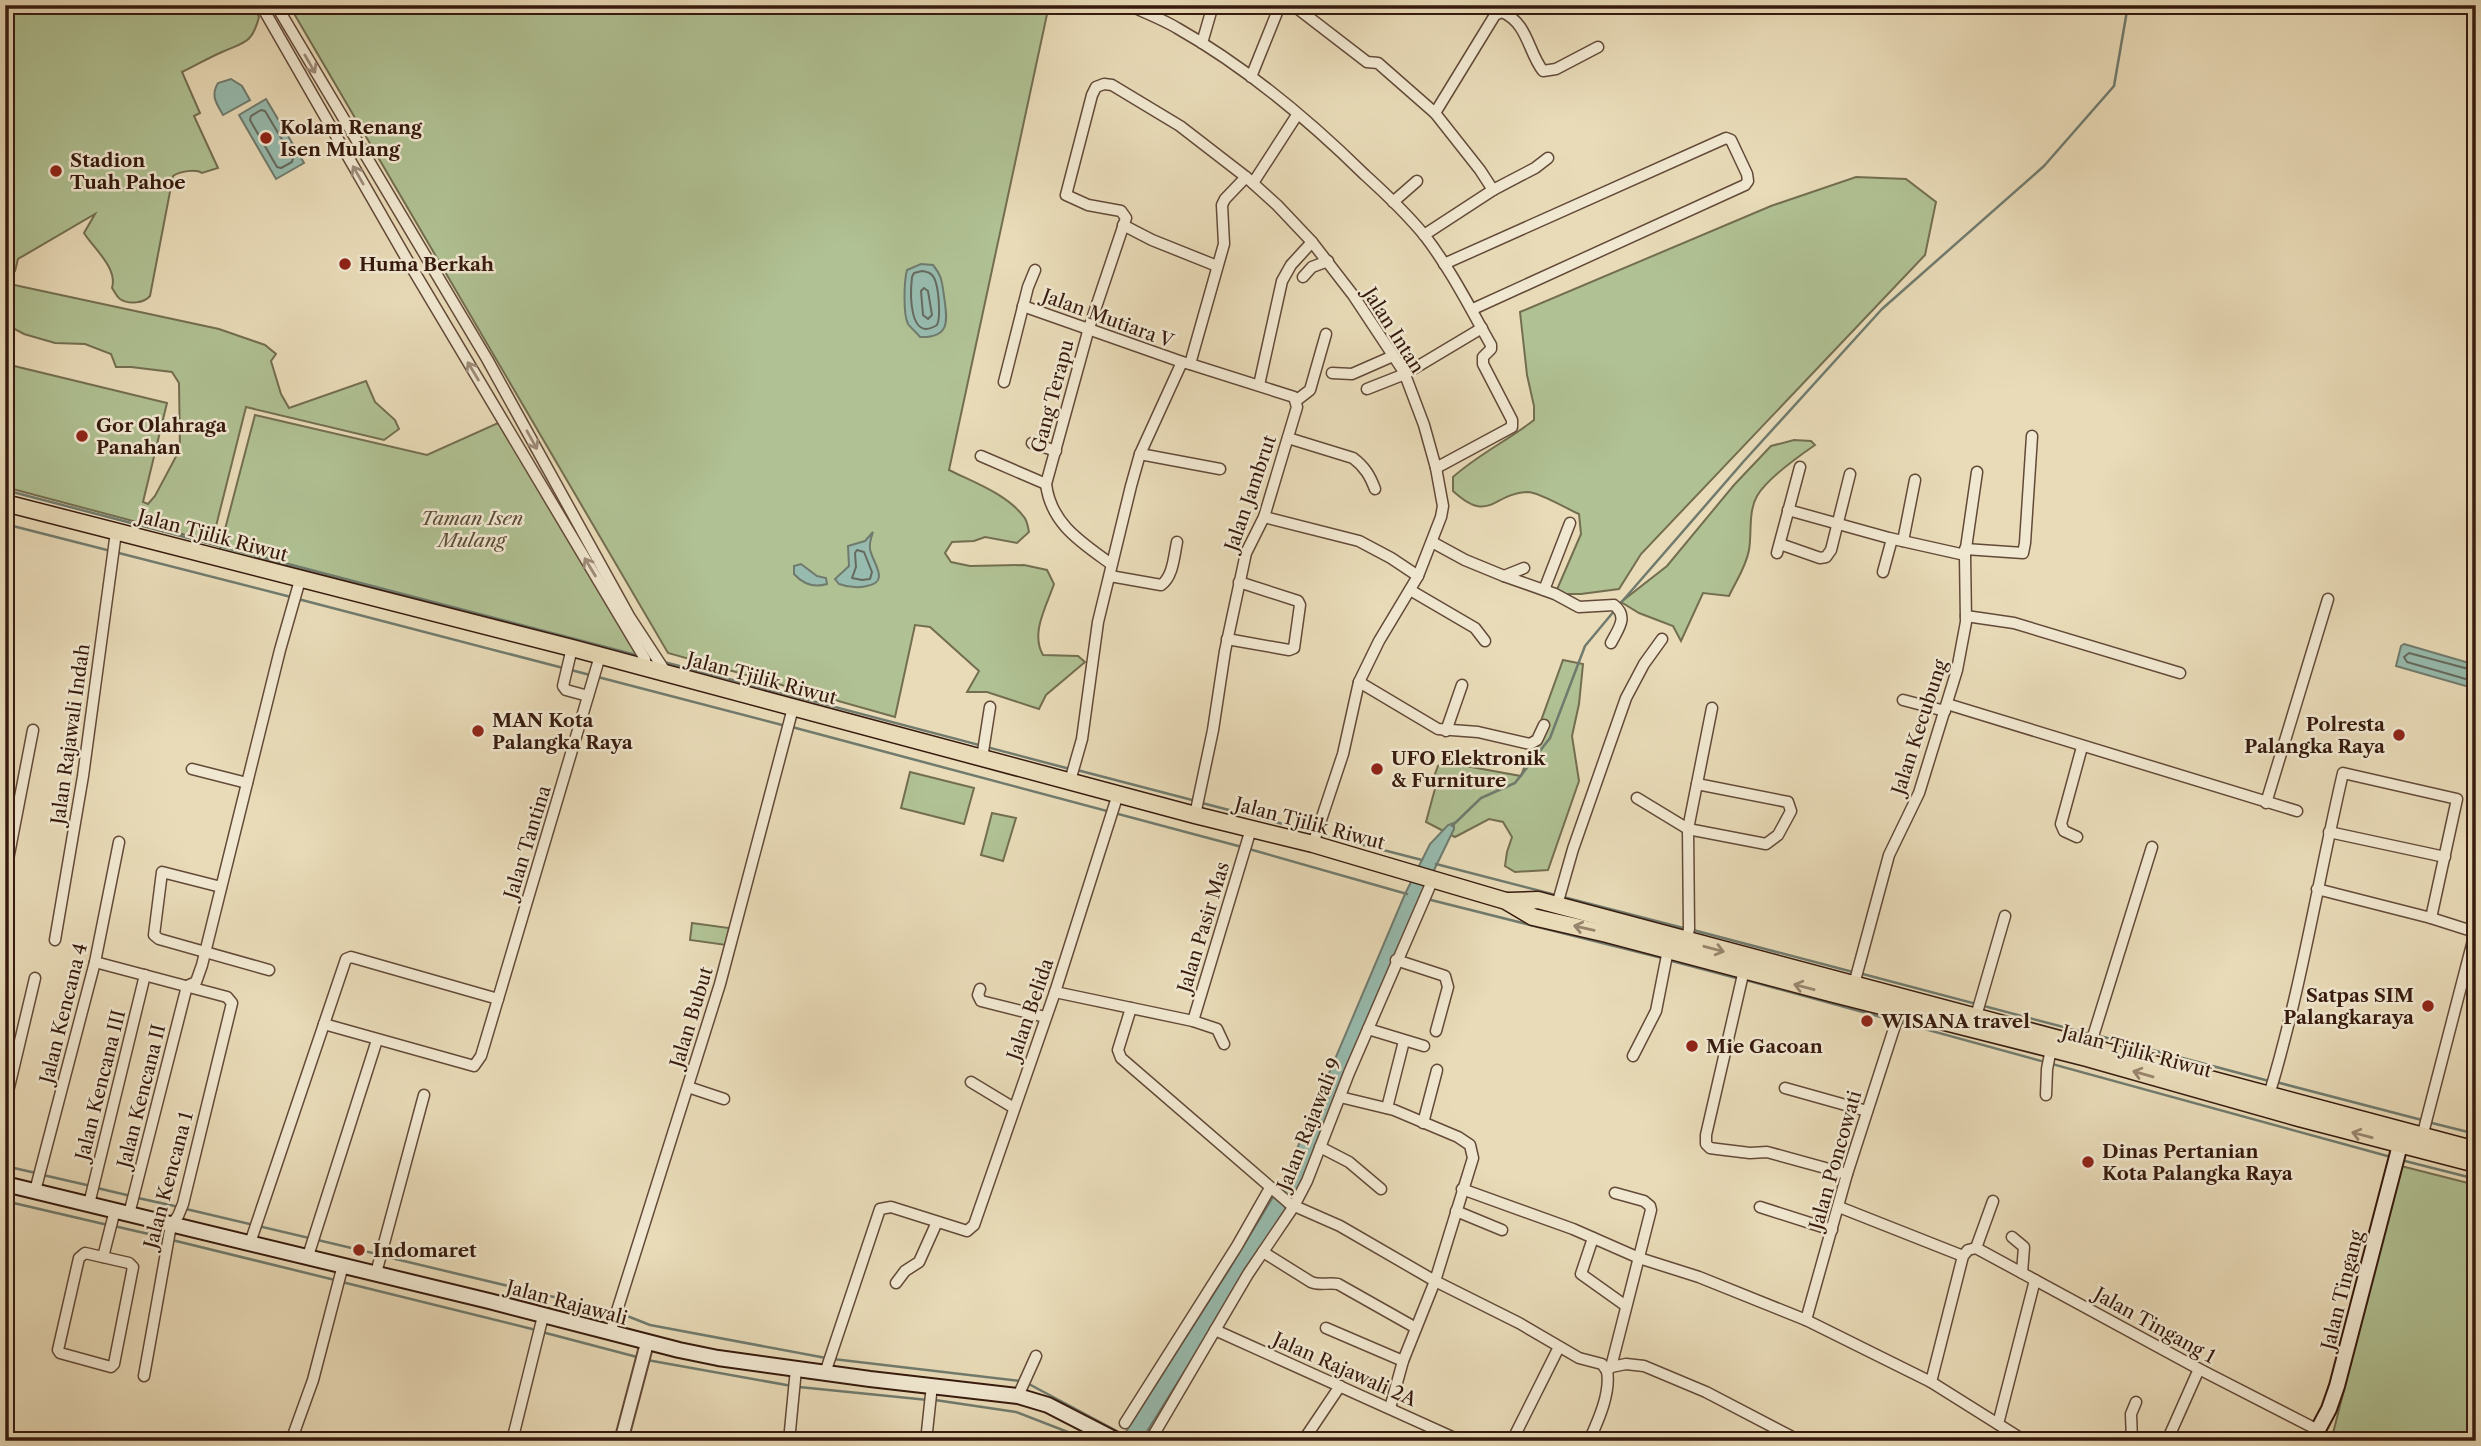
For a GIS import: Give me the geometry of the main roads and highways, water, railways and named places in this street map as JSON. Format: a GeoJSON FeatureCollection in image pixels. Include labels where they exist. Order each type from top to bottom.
{"type":"FeatureCollection","features":[{"type":"Feature","properties":{"kind":"highway","name":"Jalan Tjilik Riwut"},"geometry":{"type":"LineString","coordinates":[[5,503],[572,648],[1195,815],[1314,844],[1506,901],[1533,916],[1744,970],[1976,1016],[2090,1046],[2271,1100],[2400,1144],[2476,1164]]}},
{"type":"Feature","properties":{"kind":"highway","name":"Jalan Tjilik Riwut"},"geometry":{"type":"LineString","coordinates":[[1506,901],[1538,900],[1851,991],[1900,1010],[2051,1049],[2476,1150]]}},
{"type":"Feature","properties":{"kind":"main road","name":"Jalan Tingang"},"geometry":{"type":"LineString","coordinates":[[2315,1436],[2337,1387],[2400,1144]]}},
{"type":"Feature","properties":{"kind":"main road","name":"Jalan Rajawali"},"geometry":{"type":"LineString","coordinates":[[5,1184],[308,1256],[647,1343],[719,1358],[1018,1396],[1048,1405],[1118,1441]]}},
{"type":"Feature","properties":{"kind":"water"},"geometry":{"type":"Polygon","coordinates":[[[231,79],[242,86],[250,100],[223,115],[215,100],[215,92],[218,83],[231,79]]]}},
{"type":"Feature","properties":{"kind":"water"},"geometry":{"type":"Polygon","coordinates":[[[266,99],[304,163],[276,179],[239,115],[266,99]]]}},
{"type":"Feature","properties":{"kind":"water"},"geometry":{"type":"Polygon","coordinates":[[[921,264],[933,265],[938,273],[942,283],[946,319],[938,334],[920,337],[908,324],[905,289],[907,270],[921,264]]]}},
{"type":"Feature","properties":{"kind":"water"},"geometry":{"type":"Polygon","coordinates":[[[873,532],[870,547],[878,571],[878,580],[874,584],[860,587],[839,584],[835,579],[849,566],[848,546],[865,541],[873,532]]]}},
{"type":"Feature","properties":{"kind":"water"},"geometry":{"type":"Polygon","coordinates":[[[801,564],[817,576],[826,578],[827,584],[813,585],[801,580],[794,574],[794,566],[801,564]]]}},
{"type":"Feature","properties":{"kind":"water"},"geometry":{"type":"Polygon","coordinates":[[[2404,644],[2476,665],[2476,689],[2396,666],[2401,646],[2404,644]]]}},
{"type":"Feature","properties":{"kind":"water"},"geometry":{"type":"Polygon","coordinates":[[[1454,823],[1454,829],[1420,899],[1302,1183],[1141,1441],[1120,1441],[1285,1177],[1405,894],[1430,844],[1448,825],[1454,823]]]}},
{"type":"Feature","properties":{"kind":"waterway"},"geometry":{"type":"LineString","coordinates":[[1619,605],[1744,461],[1882,309],[2044,166],[2114,86],[2128,5]]}},
{"type":"Feature","properties":{"kind":"waterway"},"geometry":{"type":"LineString","coordinates":[[5,490],[640,656]]}},
{"type":"Feature","properties":{"kind":"waterway"},"geometry":{"type":"LineString","coordinates":[[5,524],[291,597]]}},
{"type":"Feature","properties":{"kind":"waterway"},"geometry":{"type":"LineString","coordinates":[[298,599],[786,726]]}},
{"type":"Feature","properties":{"kind":"waterway"},"geometry":{"type":"LineString","coordinates":[[1452,826],[1481,798],[1515,783],[1550,738],[1585,646],[1615,610]]}},
{"type":"Feature","properties":{"kind":"waterway"},"geometry":{"type":"LineString","coordinates":[[664,662],[1070,769]]}},
{"type":"Feature","properties":{"kind":"waterway"},"geometry":{"type":"LineString","coordinates":[[792,727],[1242,847]]}},
{"type":"Feature","properties":{"kind":"waterway"},"geometry":{"type":"LineString","coordinates":[[1077,770],[1196,801]]}},
{"type":"Feature","properties":{"kind":"waterway"},"geometry":{"type":"LineString","coordinates":[[1202,803],[1314,832]]}},
{"type":"Feature","properties":{"kind":"waterway"},"geometry":{"type":"LineString","coordinates":[[1321,834],[1422,860]]}},
{"type":"Feature","properties":{"kind":"waterway"},"geometry":{"type":"LineString","coordinates":[[1249,849],[1407,894]]}},
{"type":"Feature","properties":{"kind":"waterway"},"geometry":{"type":"LineString","coordinates":[[1436,864],[1687,929]]}},
{"type":"Feature","properties":{"kind":"waterway"},"geometry":{"type":"LineString","coordinates":[[1427,899],[1662,958]]}},
{"type":"Feature","properties":{"kind":"waterway"},"geometry":{"type":"LineString","coordinates":[[1693,930],[1853,972]]}},
{"type":"Feature","properties":{"kind":"waterway"},"geometry":{"type":"LineString","coordinates":[[1668,960],[1740,979]]}},
{"type":"Feature","properties":{"kind":"waterway"},"geometry":{"type":"LineString","coordinates":[[1859,973],[2090,1034]]}},
{"type":"Feature","properties":{"kind":"waterway"},"geometry":{"type":"LineString","coordinates":[[1746,980],[2391,1157]]}},
{"type":"Feature","properties":{"kind":"waterway"},"geometry":{"type":"LineString","coordinates":[[2096,1035],[2269,1081]]}},
{"type":"Feature","properties":{"kind":"waterway"},"geometry":{"type":"LineString","coordinates":[[2276,1082],[2422,1120]]}},
{"type":"Feature","properties":{"kind":"waterway"},"geometry":{"type":"LineString","coordinates":[[2428,1122],[2476,1134]]}},
{"type":"Feature","properties":{"kind":"waterway"},"geometry":{"type":"LineString","coordinates":[[2401,1160],[2476,1179]]}},
{"type":"Feature","properties":{"kind":"waterway"},"geometry":{"type":"LineString","coordinates":[[5,1166],[36,1173]]}},
{"type":"Feature","properties":{"kind":"waterway"},"geometry":{"type":"LineString","coordinates":[[43,1175],[91,1186]]}},
{"type":"Feature","properties":{"kind":"waterway"},"geometry":{"type":"LineString","coordinates":[[97,1188],[131,1196]]}},
{"type":"Feature","properties":{"kind":"waterway"},"geometry":{"type":"LineString","coordinates":[[138,1198],[179,1207]]}},
{"type":"Feature","properties":{"kind":"waterway"},"geometry":{"type":"LineString","coordinates":[[5,1201],[108,1225]]}},
{"type":"Feature","properties":{"kind":"waterway"},"geometry":{"type":"LineString","coordinates":[[186,1209],[377,1254]]}},
{"type":"Feature","properties":{"kind":"waterway"},"geometry":{"type":"LineString","coordinates":[[114,1226],[166,1238]]}},
{"type":"Feature","properties":{"kind":"waterway"},"geometry":{"type":"LineString","coordinates":[[172,1240],[335,1280]]}},
{"type":"Feature","properties":{"kind":"waterway"},"geometry":{"type":"LineString","coordinates":[[383,1256],[617,1312],[650,1325],[826,1358]]}},
{"type":"Feature","properties":{"kind":"waterway"},"geometry":{"type":"LineString","coordinates":[[342,1282],[536,1330]]}},
{"type":"Feature","properties":{"kind":"waterway"},"geometry":{"type":"LineString","coordinates":[[542,1332],[637,1357]]}},
{"type":"Feature","properties":{"kind":"waterway"},"geometry":{"type":"LineString","coordinates":[[833,1359],[1021,1381]]}},
{"type":"Feature","properties":{"kind":"waterway"},"geometry":{"type":"LineString","coordinates":[[647,1360],[792,1386]]}},
{"type":"Feature","properties":{"kind":"waterway"},"geometry":{"type":"LineString","coordinates":[[1027,1383],[1126,1436]]}},
{"type":"Feature","properties":{"kind":"waterway"},"geometry":{"type":"LineString","coordinates":[[799,1387],[928,1400]]}},
{"type":"Feature","properties":{"kind":"waterway"},"geometry":{"type":"LineString","coordinates":[[935,1400],[1016,1412],[1091,1441]]}},
{"type":"Feature","properties":{"kind":"place","name":"Kolam Renang Isen Mulang"},"geometry":{"type":"Point","coordinates":[266,138]}},
{"type":"Feature","properties":{"kind":"place","name":"Stadion Tuah Pahoe"},"geometry":{"type":"Point","coordinates":[56,171]}},
{"type":"Feature","properties":{"kind":"place","name":"Huma Berkah"},"geometry":{"type":"Point","coordinates":[345,264]}},
{"type":"Feature","properties":{"kind":"place","name":"Gor Olahraga Panahan"},"geometry":{"type":"Point","coordinates":[82,436]}},
{"type":"Feature","properties":{"kind":"place","name":"MAN Kota Palangka Raya"},"geometry":{"type":"Point","coordinates":[478,731]}},
{"type":"Feature","properties":{"kind":"place","name":"Polresta Palangka Raya"},"geometry":{"type":"Point","coordinates":[2399,735]}},
{"type":"Feature","properties":{"kind":"place","name":"UFO Elektronik & Furniture"},"geometry":{"type":"Point","coordinates":[1377,769]}},
{"type":"Feature","properties":{"kind":"place","name":"Satpas SIM Palangkaraya"},"geometry":{"type":"Point","coordinates":[2428,1006]}},
{"type":"Feature","properties":{"kind":"place","name":"WISANA travel"},"geometry":{"type":"Point","coordinates":[1867,1021]}},
{"type":"Feature","properties":{"kind":"place","name":"Mie Gacoan"},"geometry":{"type":"Point","coordinates":[1692,1046]}},
{"type":"Feature","properties":{"kind":"place","name":"Dinas Pertanian Kota Palangka Raya"},"geometry":{"type":"Point","coordinates":[2088,1162]}},
{"type":"Feature","properties":{"kind":"place","name":"Indomaret"},"geometry":{"type":"Point","coordinates":[359,1250]}},
{"type":"Feature","properties":{"kind":"park label","name":"Taman Isen Mulang"},"geometry":{"type":"Point","coordinates":[472,529]}}]}
